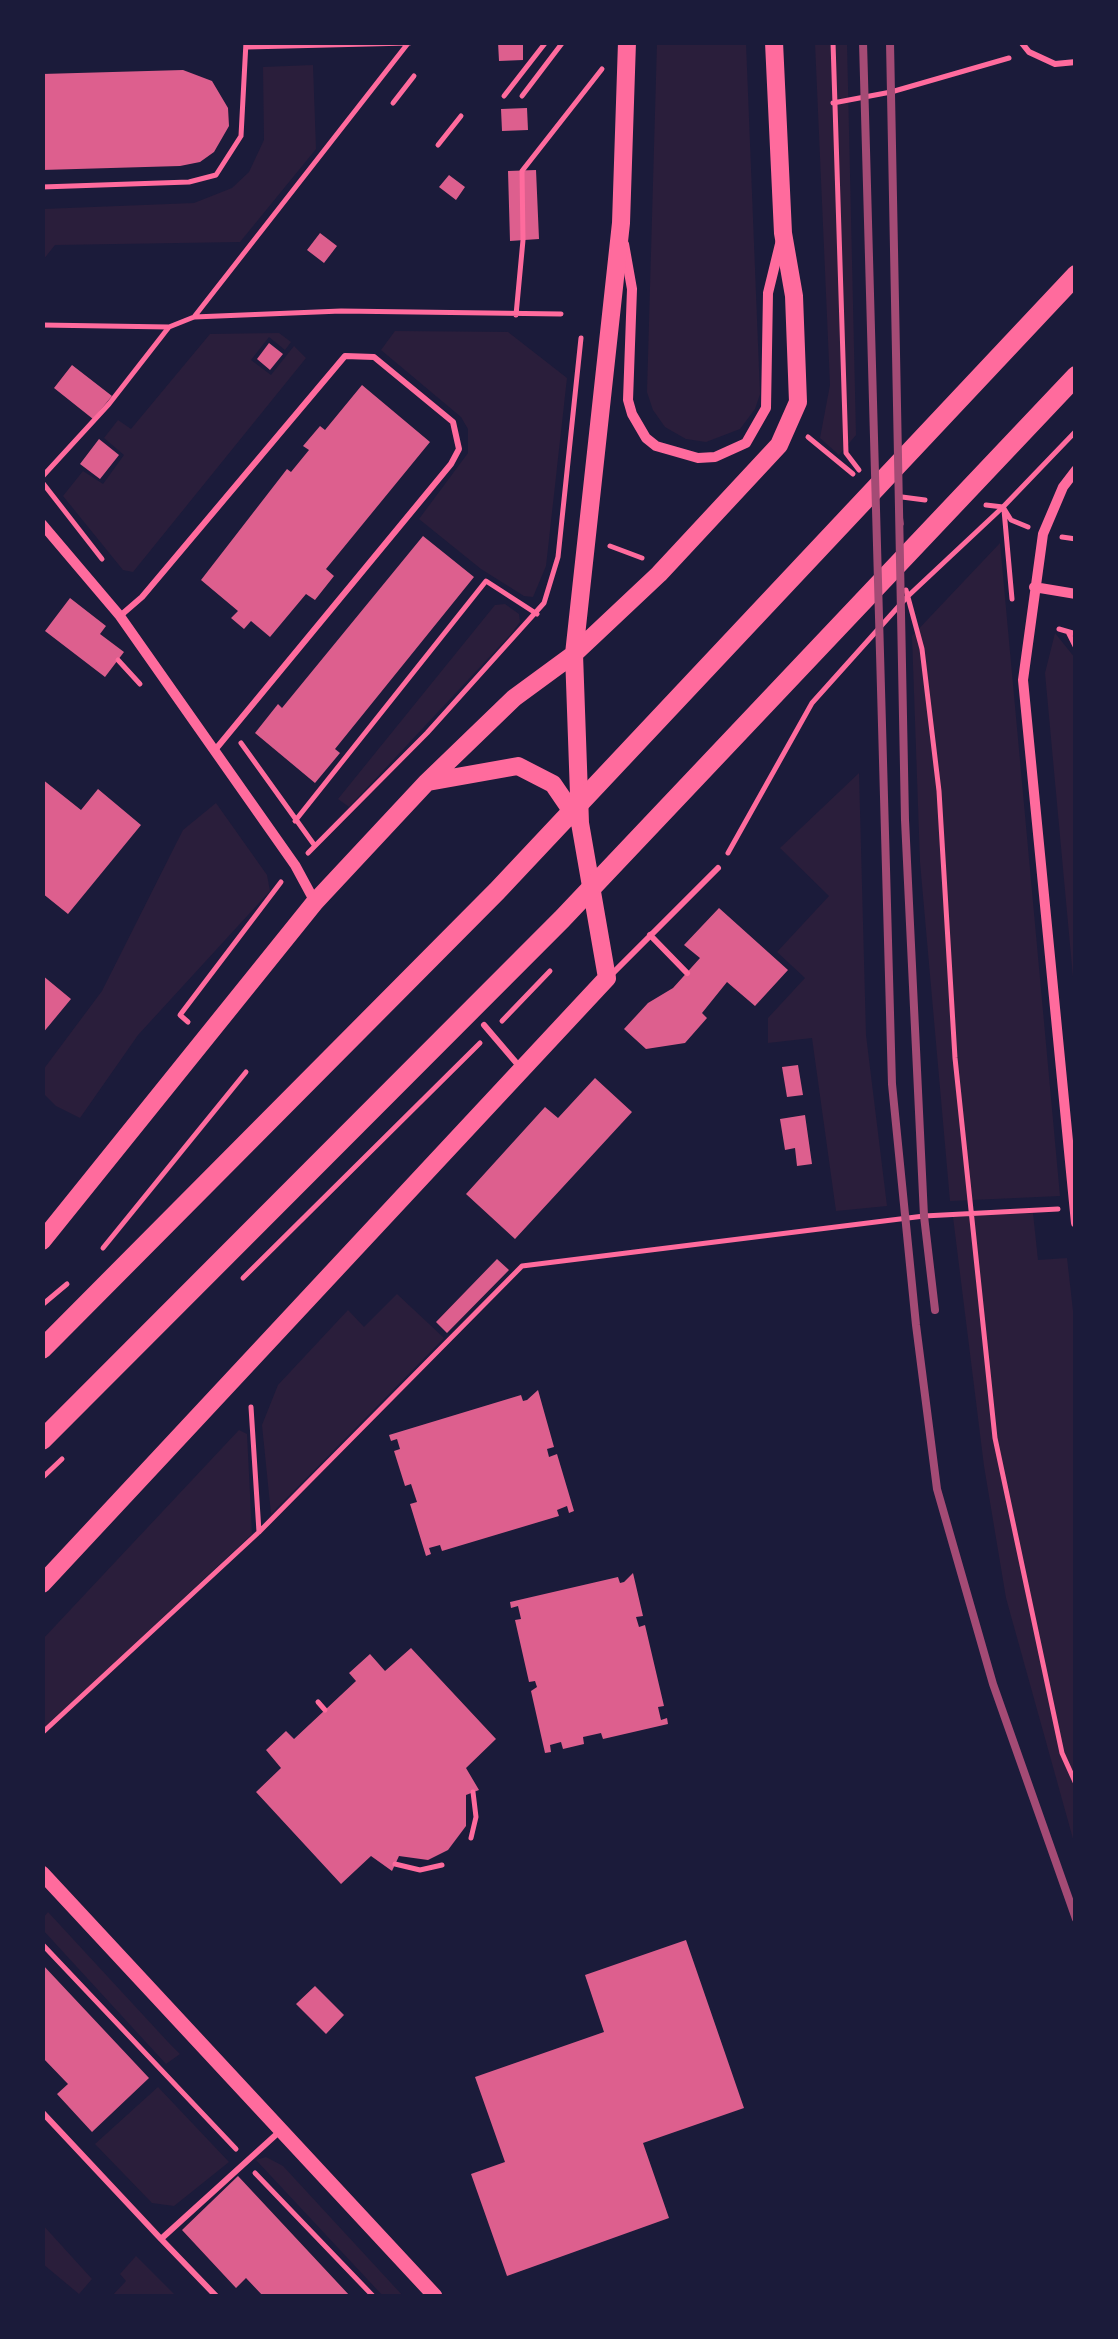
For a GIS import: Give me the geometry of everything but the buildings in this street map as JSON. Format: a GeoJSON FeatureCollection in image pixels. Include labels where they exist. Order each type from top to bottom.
{"type":"FeatureCollection","features":[{"type":"Feature","properties":{"kind":"main road"},"geometry":{"type":"LineString","coordinates":[[42,1584],[607,978],[580,823],[574,654],[620,223],[627,42]]}},
{"type":"Feature","properties":{"kind":"main road"},"geometry":{"type":"LineString","coordinates":[[42,1240],[315,902],[427,782],[514,698],[574,654],[659,574],[766,460],[791,425],[798,402],[794,296],[783,232],[774,42]]}},
{"type":"Feature","properties":{"kind":"main road"},"geometry":{"type":"LineString","coordinates":[[42,1349],[497,891],[1076,275]]}},
{"type":"Feature","properties":{"kind":"main road"},"geometry":{"type":"LineString","coordinates":[[42,1440],[562,919],[1076,376]]}},
{"type":"Feature","properties":{"kind":"main road"},"geometry":{"type":"LineString","coordinates":[[427,782],[518,766],[553,784],[580,823]]}},
{"type":"Feature","properties":{"kind":"street"},"geometry":{"type":"LineString","coordinates":[[620,223],[632,289],[628,400],[632,414],[646,438],[656,446],[698,458],[715,458],[746,443],[766,408],[768,293],[783,232]]}},
{"type":"Feature","properties":{"kind":"street"},"geometry":{"type":"LineString","coordinates":[[1076,470],[1063,487],[1043,534],[1023,680],[1076,1223]]}},
{"type":"Feature","properties":{"kind":"street"},"geometry":{"type":"LineString","coordinates":[[42,524],[120,616],[295,865],[315,902]]}},
{"type":"Feature","properties":{"kind":"street"},"geometry":{"type":"LineString","coordinates":[[1034,586],[1076,594]]}},
{"type":"Feature","properties":{"kind":"street"},"geometry":{"type":"LineString","coordinates":[[42,1873],[435,2296]]}},
{"type":"Feature","properties":{"kind":"lane"},"geometry":{"type":"LineString","coordinates":[[1021,42],[1029,52],[1055,64],[1076,62]]}},
{"type":"Feature","properties":{"kind":"lane"},"geometry":{"type":"LineString","coordinates":[[120,616],[345,356],[374,357],[453,422],[458,449],[451,464],[215,750]]}},
{"type":"Feature","properties":{"kind":"lane"},"geometry":{"type":"LineString","coordinates":[[607,978],[718,868]]}},
{"type":"Feature","properties":{"kind":"lane"},"geometry":{"type":"LineString","coordinates":[[650,935],[687,972]]}},
{"type":"Feature","properties":{"kind":"lane"},"geometry":{"type":"LineString","coordinates":[[484,1025],[522,1068]]}},
{"type":"Feature","properties":{"kind":"lane"},"geometry":{"type":"LineString","coordinates":[[42,2112],[216,2296]]}},
{"type":"Feature","properties":{"kind":"lane"},"geometry":{"type":"LineString","coordinates":[[160,2238],[279,2132]]}},
{"type":"Feature","properties":{"kind":"path"},"geometry":{"type":"LineString","coordinates":[[504,96],[546,42]]}},
{"type":"Feature","properties":{"kind":"path"},"geometry":{"type":"LineString","coordinates":[[522,96],[564,42]]}},
{"type":"Feature","properties":{"kind":"path"},"geometry":{"type":"LineString","coordinates":[[833,42],[846,454],[867,481]]}},
{"type":"Feature","properties":{"kind":"path"},"geometry":{"type":"LineString","coordinates":[[42,187],[189,182],[216,174],[242,136],[246,45],[409,43]]}},
{"type":"Feature","properties":{"kind":"path"},"geometry":{"type":"LineString","coordinates":[[194,317],[409,43]]}},
{"type":"Feature","properties":{"kind":"path"},"geometry":{"type":"LineString","coordinates":[[833,103],[891,92],[1029,52]]}},
{"type":"Feature","properties":{"kind":"path"},"geometry":{"type":"LineString","coordinates":[[393,103],[414,76]]}},
{"type":"Feature","properties":{"kind":"path"},"geometry":{"type":"LineString","coordinates":[[516,314],[523,240],[522,170],[594,80]]}},
{"type":"Feature","properties":{"kind":"path"},"geometry":{"type":"LineString","coordinates":[[438,145],[461,116]]}},
{"type":"Feature","properties":{"kind":"path"},"geometry":{"type":"LineString","coordinates":[[42,325],[169,326],[194,317],[341,311],[561,314]]}},
{"type":"Feature","properties":{"kind":"path"},"geometry":{"type":"LineString","coordinates":[[102,560],[42,480],[109,404],[169,326]]}},
{"type":"Feature","properties":{"kind":"path"},"geometry":{"type":"LineString","coordinates":[[308,853],[537,614],[558,557],[581,338]]}},
{"type":"Feature","properties":{"kind":"path"},"geometry":{"type":"LineString","coordinates":[[898,497],[901,530]]}},
{"type":"Feature","properties":{"kind":"path"},"geometry":{"type":"LineString","coordinates":[[1004,507],[1012,520],[1043,534]]}},
{"type":"Feature","properties":{"kind":"path"},"geometry":{"type":"LineString","coordinates":[[718,868],[812,703],[907,597],[1004,507]]}},
{"type":"Feature","properties":{"kind":"path"},"geometry":{"type":"LineString","coordinates":[[1004,507],[1013,617]]}},
{"type":"Feature","properties":{"kind":"path"},"geometry":{"type":"LineString","coordinates":[[608,545],[645,559]]}},
{"type":"Feature","properties":{"kind":"path"},"geometry":{"type":"LineString","coordinates":[[906,580],[922,649],[939,791],[969,1213],[994,1438],[1062,1752],[1076,1784]]}},
{"type":"Feature","properties":{"kind":"path"},"geometry":{"type":"LineString","coordinates":[[295,821],[486,581],[537,614]]}},
{"type":"Feature","properties":{"kind":"path"},"geometry":{"type":"LineString","coordinates":[[1060,629],[1072,633],[1076,648]]}},
{"type":"Feature","properties":{"kind":"path"},"geometry":{"type":"LineString","coordinates":[[236,737],[315,846]]}},
{"type":"Feature","properties":{"kind":"path"},"geometry":{"type":"LineString","coordinates":[[188,1022],[180,1015],[284,878]]}},
{"type":"Feature","properties":{"kind":"path"},"geometry":{"type":"LineString","coordinates":[[102,1249],[246,1072]]}},
{"type":"Feature","properties":{"kind":"path"},"geometry":{"type":"LineString","coordinates":[[42,1734],[259,1532],[522,1266],[969,1213],[1074,1208]]}},
{"type":"Feature","properties":{"kind":"path"},"geometry":{"type":"LineString","coordinates":[[42,1306],[79,1274]]}},
{"type":"Feature","properties":{"kind":"path"},"geometry":{"type":"LineString","coordinates":[[251,1407],[259,1532]]}},
{"type":"Feature","properties":{"kind":"path"},"geometry":{"type":"LineString","coordinates":[[318,1702],[325,1710]]}},
{"type":"Feature","properties":{"kind":"path"},"geometry":{"type":"LineString","coordinates":[[471,1838],[476,1818],[473,1792]]}},
{"type":"Feature","properties":{"kind":"path"},"geometry":{"type":"LineString","coordinates":[[395,1864],[420,1870],[442,1865]]}},
{"type":"Feature","properties":{"kind":"path"},"geometry":{"type":"LineString","coordinates":[[42,1944],[240,2153]]}},
{"type":"Feature","properties":{"kind":"path"},"geometry":{"type":"LineString","coordinates":[[250,2168],[372,2296]]}},
{"type":"Feature","properties":{"kind":"shaded area"},"geometry":{"type":"Polygon","coordinates":[[[657,43],[746,43],[760,394],[755,409],[740,429],[706,442],[686,439],[665,427],[647,392],[657,43]]]}},
{"type":"Feature","properties":{"kind":"shaded area"},"geometry":{"type":"Polygon","coordinates":[[[815,43],[847,43],[856,435],[839,455],[820,438],[830,385],[815,43]]]}},
{"type":"Feature","properties":{"kind":"shaded area"},"geometry":{"type":"Polygon","coordinates":[[[313,65],[316,149],[240,242],[55,245],[43,260],[43,209],[194,203],[232,188],[249,172],[264,140],[263,67],[313,65]]]}},
{"type":"Feature","properties":{"kind":"shaded area"},"geometry":{"type":"Polygon","coordinates":[[[395,331],[508,332],[567,378],[546,566],[533,597],[524,596],[481,569],[419,519],[468,453],[468,429],[461,417],[381,350],[395,331]]]}},
{"type":"Feature","properties":{"kind":"shaded area"},"geometry":{"type":"Polygon","coordinates":[[[279,333],[291,342],[285,350],[269,337],[251,360],[271,375],[294,346],[306,358],[133,572],[123,570],[63,496],[83,471],[103,484],[124,455],[104,438],[118,420],[131,429],[210,334],[279,333]]]}},
{"type":"Feature","properties":{"kind":"shaded area"},"geometry":{"type":"Polygon","coordinates":[[[1000,543],[1060,1196],[950,1201],[920,862],[912,636],[1000,543]]]}},
{"type":"Feature","properties":{"kind":"shaded area"},"geometry":{"type":"Polygon","coordinates":[[[505,604],[519,614],[520,622],[511,634],[349,807],[338,799],[495,605],[505,604]]]}},
{"type":"Feature","properties":{"kind":"shaded area"},"geometry":{"type":"Polygon","coordinates":[[[1055,633],[1075,658],[1075,999],[1045,673],[1055,633]]]}},
{"type":"Feature","properties":{"kind":"shaded area"},"geometry":{"type":"Polygon","coordinates":[[[859,773],[866,1035],[887,1206],[836,1211],[812,1038],[768,1043],[768,1018],[805,978],[777,952],[829,896],[780,848],[859,773]]]}},
{"type":"Feature","properties":{"kind":"shaded area"},"geometry":{"type":"Polygon","coordinates":[[[216,803],[267,875],[270,891],[138,1035],[80,1118],[56,1106],[43,1093],[43,1070],[102,991],[183,830],[216,803]]]}},
{"type":"Feature","properties":{"kind":"shaded area"},"geometry":{"type":"Polygon","coordinates":[[[1033,1213],[1038,1260],[1067,1258],[1076,1337],[1075,1846],[1006,1598],[984,1466],[953,1217],[1033,1213]]]}},
{"type":"Feature","properties":{"kind":"shaded area"},"geometry":{"type":"Polygon","coordinates":[[[397,1294],[444,1338],[271,1514],[262,1425],[278,1385],[348,1310],[364,1327],[397,1294]]]}},
{"type":"Feature","properties":{"kind":"shaded area"},"geometry":{"type":"Polygon","coordinates":[[[239,1430],[247,1434],[252,1534],[43,1730],[42,1640],[239,1430]]]}},
{"type":"Feature","properties":{"kind":"shaded area"},"geometry":{"type":"Polygon","coordinates":[[[48,1912],[180,2054],[166,2064],[43,1930],[43,1918],[48,1912]]]}},
{"type":"Feature","properties":{"kind":"shaded area"},"geometry":{"type":"Polygon","coordinates":[[[158,2087],[229,2162],[174,2206],[152,2203],[95,2144],[158,2087]]]}},
{"type":"Feature","properties":{"kind":"shaded area"},"geometry":{"type":"Polygon","coordinates":[[[266,2157],[283,2166],[403,2296],[383,2296],[256,2160],[266,2157]]]}},
{"type":"Feature","properties":{"kind":"shaded area"},"geometry":{"type":"Polygon","coordinates":[[[42,2224],[92,2279],[79,2294],[43,2264],[42,2224]]]}},
{"type":"Feature","properties":{"kind":"shaded area"},"geometry":{"type":"Polygon","coordinates":[[[136,2256],[176,2296],[112,2296],[126,2281],[120,2274],[136,2256]]]}},
{"type":"Feature","properties":{"kind":"railway"},"geometry":{"type":"LineString","coordinates":[[863,42],[892,1084],[916,1325],[937,1489],[993,1684],[1076,1919]]}},
{"type":"Feature","properties":{"kind":"railway"},"geometry":{"type":"LineString","coordinates":[[890,42],[905,820],[924,1216],[935,1310]]}}]}
